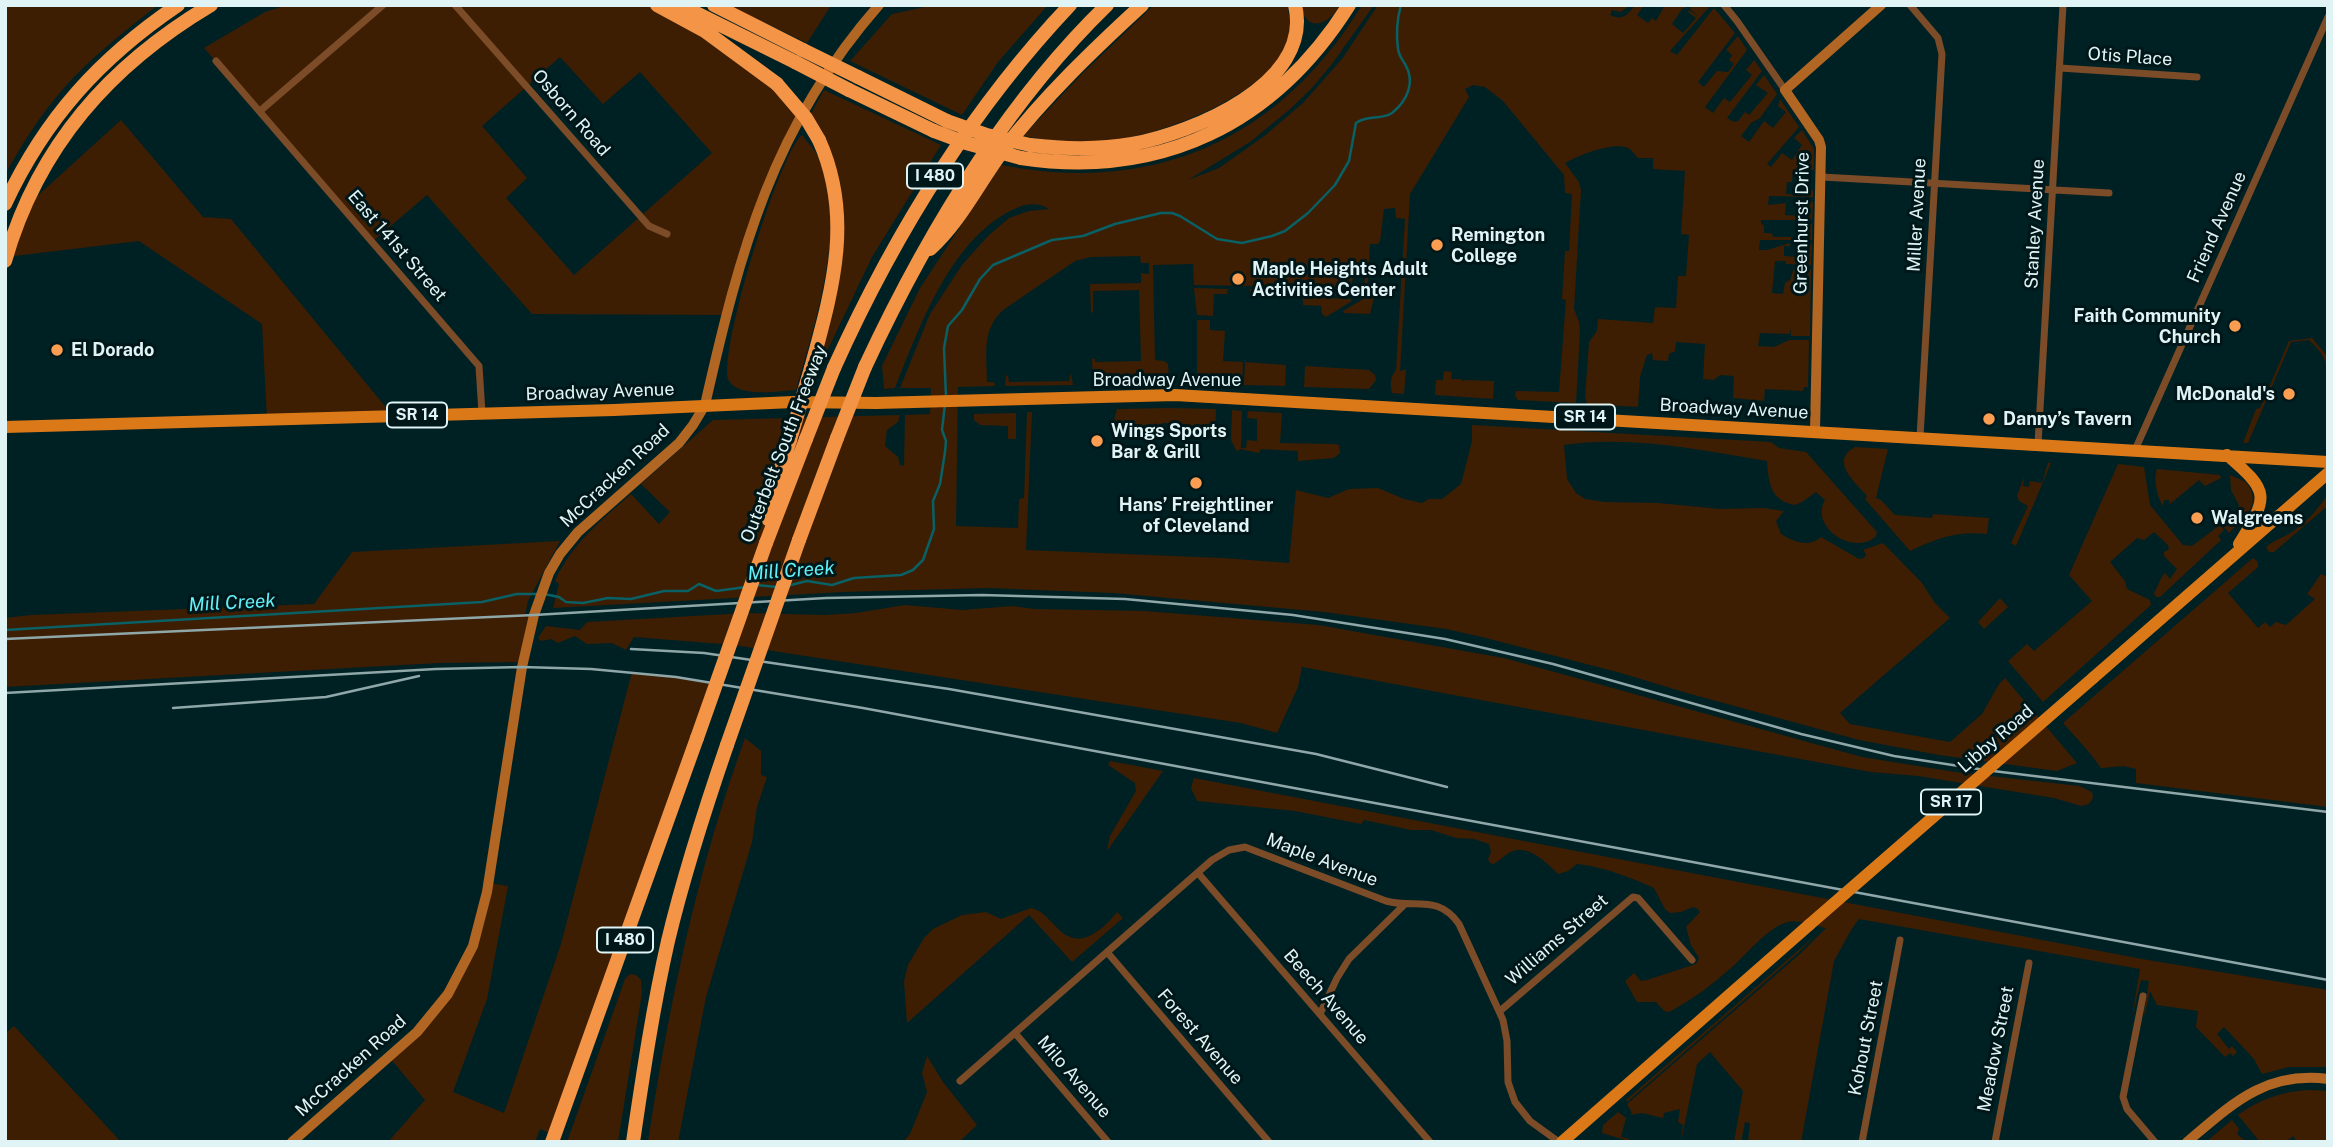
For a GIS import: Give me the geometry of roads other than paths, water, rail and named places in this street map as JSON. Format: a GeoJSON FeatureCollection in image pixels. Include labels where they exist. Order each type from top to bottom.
{"type":"FeatureCollection","features":[{"type":"Feature","properties":{"kind":"highway"},"geometry":{"type":"LineString","coordinates":[[5,204],[42,136],[76,91],[123,46],[178,5]]}},
{"type":"Feature","properties":{"kind":"highway"},"geometry":{"type":"LineString","coordinates":[[5,261],[35,183],[48,159],[85,108],[132,61],[211,5]]}},
{"type":"Feature","properties":{"kind":"highway"},"geometry":{"type":"LineString","coordinates":[[657,5],[705,31],[777,84],[806,118],[819,140],[835,184],[838,223],[832,280],[811,368],[773,492],[766,542]]}},
{"type":"Feature","properties":{"kind":"highway"},"geometry":{"type":"LineString","coordinates":[[680,5],[794,62],[947,121],[987,135],[1030,145],[1084,149],[1134,144],[1180,131],[1210,118],[1250,94],[1290,56],[1296,38],[1295,5]]}},
{"type":"Feature","properties":{"kind":"highway"},"geometry":{"type":"LineString","coordinates":[[713,5],[803,50],[934,131],[1021,158],[1063,163],[1111,162],[1147,156],[1210,134],[1268,99],[1293,77],[1322,45],[1349,5]]}},
{"type":"Feature","properties":{"kind":"highway","name":"Outerbelt South Freeway"},"geometry":{"type":"LineString","coordinates":[[552,1142],[766,542],[834,368],[878,273],[928,187],[1000,86],[1070,5]]}},
{"type":"Feature","properties":{"kind":"highway","name":"I 480"},"geometry":{"type":"LineString","coordinates":[[633,1142],[656,1000],[690,856],[799,540],[864,367],[916,261],[952,201],[1028,95],[1107,5]]}},
{"type":"Feature","properties":{"kind":"highway"},"geometry":{"type":"LineString","coordinates":[[916,261],[941,239],[1017,133],[1142,5]]}},
{"type":"Feature","properties":{"kind":"main road","name":"Broadway Avenue"},"geometry":{"type":"LineString","coordinates":[[5,427],[705,405],[1175,395],[2328,462]]}},
{"type":"Feature","properties":{"kind":"main road"},"geometry":{"type":"LineString","coordinates":[[2227,455],[2255,481],[2261,498],[2258,512],[2232,556]]}},
{"type":"Feature","properties":{"kind":"main road","name":"Libby Road"},"geometry":{"type":"LineString","coordinates":[[1560,1142],[2328,472]]}},
{"type":"Feature","properties":{"kind":"street"},"geometry":{"type":"LineString","coordinates":[[260,111],[383,5]]}},
{"type":"Feature","properties":{"kind":"street","name":"Osborn Road"},"geometry":{"type":"LineString","coordinates":[[455,5],[649,226],[667,234]]}},
{"type":"Feature","properties":{"kind":"street","name":"McCracken Road"},"geometry":{"type":"LineString","coordinates":[[292,1142],[417,1032],[448,994],[473,946],[487,892],[522,667],[546,580],[560,554],[578,532],[679,443],[705,405],[747,243],[775,165],[814,91],[879,5]]}},
{"type":"Feature","properties":{"kind":"street","name":"Greenhurst Drive"},"geometry":{"type":"LineString","coordinates":[[1724,5],[1819,139],[1821,147],[1815,431]]}},
{"type":"Feature","properties":{"kind":"street"},"geometry":{"type":"LineString","coordinates":[[1785,90],[1881,5]]}},
{"type":"Feature","properties":{"kind":"street","name":"Miller Avenue"},"geometry":{"type":"LineString","coordinates":[[1910,5],[1938,37],[1942,49],[1920,437]]}},
{"type":"Feature","properties":{"kind":"street","name":"Stanley Avenue"},"geometry":{"type":"LineString","coordinates":[[2038,444],[2063,5]]}},
{"type":"Feature","properties":{"kind":"street","name":"Friend Avenue"},"geometry":{"type":"LineString","coordinates":[[2135,450],[2328,17]]}},
{"type":"Feature","properties":{"kind":"street","name":"East 141st Street"},"geometry":{"type":"LineString","coordinates":[[216,61],[479,366],[482,414]]}},
{"type":"Feature","properties":{"kind":"street","name":"Otis Place"},"geometry":{"type":"LineString","coordinates":[[2060,68],[2197,77]]}},
{"type":"Feature","properties":{"kind":"street"},"geometry":{"type":"LineString","coordinates":[[1822,177],[2109,193]]}},
{"type":"Feature","properties":{"kind":"street","name":"Maple Avenue"},"geometry":{"type":"LineString","coordinates":[[960,1081],[1198,873],[1229,850],[1245,847],[1379,899],[1404,905],[1435,904],[1451,914],[1459,924],[1500,1011],[1507,1041],[1508,1082],[1515,1102],[1530,1121],[1560,1142]]}},
{"type":"Feature","properties":{"kind":"street","name":"Beech Avenue"},"geometry":{"type":"LineString","coordinates":[[1198,873],[1430,1142]]}},
{"type":"Feature","properties":{"kind":"street","name":"Williams Street"},"geometry":{"type":"LineString","coordinates":[[1500,1011],[1633,897],[1638,898],[1692,960]]}},
{"type":"Feature","properties":{"kind":"street"},"geometry":{"type":"LineString","coordinates":[[1320,1014],[1349,959],[1404,905]]}},
{"type":"Feature","properties":{"kind":"street","name":"Kohout Street"},"geometry":{"type":"LineString","coordinates":[[1863,1142],[1900,940]]}},
{"type":"Feature","properties":{"kind":"street","name":"Forest Avenue"},"geometry":{"type":"LineString","coordinates":[[1107,952],[1269,1142]]}},
{"type":"Feature","properties":{"kind":"street","name":"Meadow Street"},"geometry":{"type":"LineString","coordinates":[[1995,1142],[2029,963]]}},
{"type":"Feature","properties":{"kind":"street"},"geometry":{"type":"LineString","coordinates":[[2143,996],[2123,1097],[2127,1109],[2155,1142]]}},
{"type":"Feature","properties":{"kind":"street","name":"Milo Avenue"},"geometry":{"type":"LineString","coordinates":[[1015,1033],[1108,1142]]}},
{"type":"Feature","properties":{"kind":"street"},"geometry":{"type":"LineString","coordinates":[[2187,1142],[2228,1107],[2253,1090],[2280,1081],[2313,1077],[2328,1079]]}},
{"type":"Feature","properties":{"kind":"waterway","name":"Mill Creek"},"geometry":{"type":"LineString","coordinates":[[946,397],[944,348],[948,326],[962,310],[980,279],[993,265],[1052,240],[1083,236],[1115,224],[1161,213],[1180,216],[1217,239],[1242,243],[1285,231],[1308,213],[1335,185],[1349,161],[1356,123],[1392,113],[1406,97],[1410,78],[1399,54],[1397,38],[1401,5]]}},
{"type":"Feature","properties":{"kind":"waterway","name":"Mill Creek"},"geometry":{"type":"LineString","coordinates":[[787,586],[807,581],[832,585],[854,578],[901,575],[913,570],[923,560],[934,529],[933,501],[940,484],[945,452],[946,441],[942,430],[945,404]]}},
{"type":"Feature","properties":{"kind":"waterway","name":"Mill Creek"},"geometry":{"type":"LineString","coordinates":[[544,594],[559,597],[566,602],[583,603],[608,598],[631,599],[664,591],[688,591],[699,584],[716,591],[746,587]]}},
{"type":"Feature","properties":{"kind":"waterway","name":"Mill Creek"},"geometry":{"type":"LineString","coordinates":[[756,585],[777,587]]}},
{"type":"Feature","properties":{"kind":"waterway","name":"Mill Creek"},"geometry":{"type":"LineString","coordinates":[[5,630],[482,602],[517,594],[537,594]]}},
{"type":"Feature","properties":{"kind":"railway"},"geometry":{"type":"LineString","coordinates":[[5,639],[534,615],[826,598],[982,595],[1125,599],[1293,615],[1445,639],[1553,664],[1801,734],[1894,756],[1985,770],[2328,812]]}},
{"type":"Feature","properties":{"kind":"railway"},"geometry":{"type":"LineString","coordinates":[[631,649],[704,653],[949,689],[1316,754],[1447,787]]}},
{"type":"Feature","properties":{"kind":"railway"},"geometry":{"type":"LineString","coordinates":[[5,693],[436,669],[591,669],[676,677],[863,708],[2328,980]]}},
{"type":"Feature","properties":{"kind":"railway"},"geometry":{"type":"LineString","coordinates":[[173,708],[326,697],[419,676]]}},
{"type":"Feature","properties":{"kind":"place","name":"Remington College"},"geometry":{"type":"Point","coordinates":[1437,245]}},
{"type":"Feature","properties":{"kind":"place","name":"Maple Heights Adult Activities Center"},"geometry":{"type":"Point","coordinates":[1238,279]}},
{"type":"Feature","properties":{"kind":"place","name":"Faith Community Church"},"geometry":{"type":"Point","coordinates":[2235,326]}},
{"type":"Feature","properties":{"kind":"place","name":"El Dorado"},"geometry":{"type":"Point","coordinates":[57,350]}},
{"type":"Feature","properties":{"kind":"place","name":"McDonald's"},"geometry":{"type":"Point","coordinates":[2289,394]}},
{"type":"Feature","properties":{"kind":"place","name":"Danny’s Tavern"},"geometry":{"type":"Point","coordinates":[1989,419]}},
{"type":"Feature","properties":{"kind":"place","name":"Wings Sports Bar & Grill"},"geometry":{"type":"Point","coordinates":[1097,441]}},
{"type":"Feature","properties":{"kind":"place","name":"Hans’ Freightliner of Cleveland"},"geometry":{"type":"Point","coordinates":[1196,483]}},
{"type":"Feature","properties":{"kind":"place","name":"Walgreens"},"geometry":{"type":"Point","coordinates":[2197,518]}}]}
